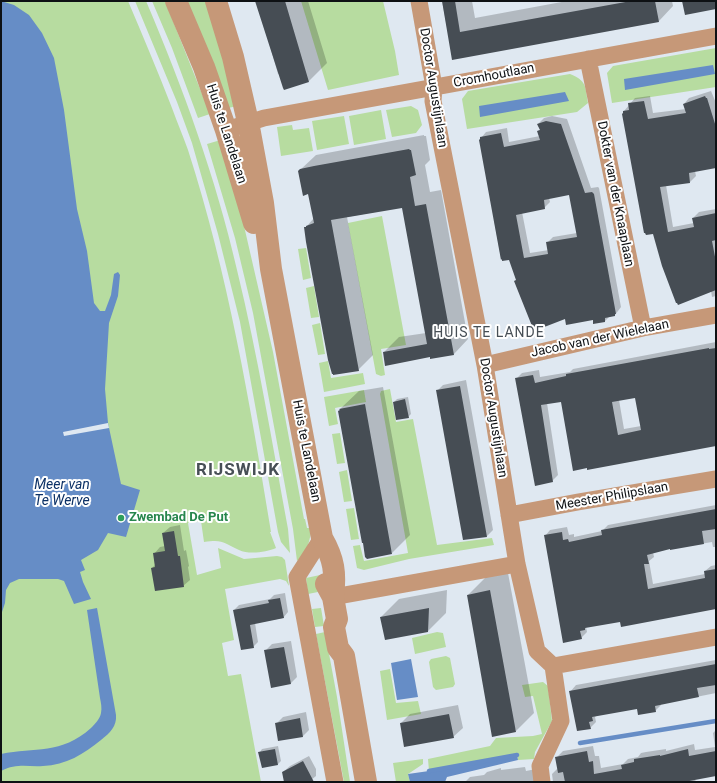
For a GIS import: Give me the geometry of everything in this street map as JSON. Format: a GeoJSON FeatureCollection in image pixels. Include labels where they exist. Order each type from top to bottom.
{"type":"FeatureCollection","features":[{"type":"Feature","properties":{"kind":"street","name":"Huis te Landelaan"},"geometry":{"type":"LineString","coordinates":[[176,1],[204,67],[226,130],[262,247],[271,269]]}},
{"type":"Feature","properties":{"kind":"street","name":"Huis te Landelaan"},"geometry":{"type":"LineString","coordinates":[[216,1],[229,45],[248,122],[263,203],[271,269],[322,538],[330,553],[335,580],[333,597],[337,619],[344,625],[348,646],[344,656],[366,782]]}},
{"type":"Feature","properties":{"kind":"street","name":"Doctor Augustijnlaan"},"geometry":{"type":"LineString","coordinates":[[419,1],[434,87],[433,101],[485,365],[517,564],[537,651],[553,666]]}},
{"type":"Feature","properties":{"kind":"street","name":"Cromhoutlaan"},"geometry":{"type":"LineString","coordinates":[[226,130],[264,118],[716,36]]}},
{"type":"Feature","properties":{"kind":"street","name":"Dokter van der Knaaplaan"},"geometry":{"type":"LineString","coordinates":[[588,59],[643,328]]}},
{"type":"Feature","properties":{"kind":"street","name":"Jacob van der Wielelaan"},"geometry":{"type":"LineString","coordinates":[[485,365],[643,328],[716,315]]}},
{"type":"Feature","properties":{"kind":"street","name":"Meester Philipslaan"},"geometry":{"type":"LineString","coordinates":[[509,515],[716,479]]}},
{"type":"Feature","properties":{"kind":"street"},"geometry":{"type":"LineString","coordinates":[[322,538],[297,577],[335,782]]}},
{"type":"Feature","properties":{"kind":"street"},"geometry":{"type":"LineString","coordinates":[[333,597],[517,564]]}},
{"type":"Feature","properties":{"kind":"street"},"geometry":{"type":"LineString","coordinates":[[542,782],[540,766],[561,721],[553,666],[716,637]]}},
{"type":"Feature","properties":{"kind":"green space"},"geometry":{"type":"Polygon","coordinates":[[[1,1],[128,1],[188,150],[215,244],[237,339],[270,532],[276,548],[268,551],[253,553],[243,552],[220,541],[204,542],[201,521],[188,523],[197,575],[221,568],[218,548],[244,559],[277,556],[282,557],[285,560],[289,586],[286,581],[280,579],[225,589],[234,640],[222,643],[228,676],[241,674],[261,782],[1,782],[1,1]]]}},
{"type":"Feature","properties":{"kind":"green space"},"geometry":{"type":"Polygon","coordinates":[[[135,1],[146,1],[173,67],[209,167],[229,236],[245,302],[258,367],[288,529],[290,553],[281,542],[278,532],[240,322],[218,234],[192,143],[177,102],[135,1]]]}},
{"type":"Feature","properties":{"kind":"green space"},"geometry":{"type":"Polygon","coordinates":[[[152,1],[165,1],[210,114],[198,118],[172,48],[152,1]]]}},
{"type":"Feature","properties":{"kind":"green space"},"geometry":{"type":"Polygon","coordinates":[[[183,1],[209,1],[237,106],[224,109],[183,1]]]}},
{"type":"Feature","properties":{"kind":"green space"},"geometry":{"type":"Polygon","coordinates":[[[301,1],[383,1],[399,75],[328,90],[301,1]]]}},
{"type":"Feature","properties":{"kind":"green space"},"geometry":{"type":"Polygon","coordinates":[[[716,48],[716,87],[612,103],[607,73],[613,66],[716,48]]]}},
{"type":"Feature","properties":{"kind":"green space"},"geometry":{"type":"Polygon","coordinates":[[[570,74],[580,79],[586,92],[588,103],[577,112],[467,129],[462,99],[468,91],[570,74]]]}},
{"type":"Feature","properties":{"kind":"green space"},"geometry":{"type":"Polygon","coordinates":[[[411,106],[418,110],[422,125],[416,133],[392,137],[386,110],[411,106]]]}},
{"type":"Feature","properties":{"kind":"green space"},"geometry":{"type":"Polygon","coordinates":[[[381,110],[386,139],[354,145],[349,116],[381,110]]]}},
{"type":"Feature","properties":{"kind":"green space"},"geometry":{"type":"Polygon","coordinates":[[[344,116],[349,144],[317,150],[312,121],[344,116]]]}},
{"type":"Feature","properties":{"kind":"green space"},"geometry":{"type":"Polygon","coordinates":[[[292,125],[293,130],[309,128],[313,151],[281,156],[277,127],[292,125]]]}},
{"type":"Feature","properties":{"kind":"green space"},"geometry":{"type":"Polygon","coordinates":[[[224,139],[273,352],[304,519],[307,528],[312,528],[306,550],[297,561],[293,529],[253,313],[235,238],[207,144],[224,139]]]}},
{"type":"Feature","properties":{"kind":"green space"},"geometry":{"type":"Polygon","coordinates":[[[382,216],[406,345],[381,349],[385,375],[381,376],[376,374],[348,223],[382,216]]]}},
{"type":"Feature","properties":{"kind":"green space"},"geometry":{"type":"Polygon","coordinates":[[[306,248],[311,278],[303,280],[298,249],[306,248]]]}},
{"type":"Feature","properties":{"kind":"green space"},"geometry":{"type":"Polygon","coordinates":[[[314,286],[319,317],[311,318],[306,288],[314,286]]]}},
{"type":"Feature","properties":{"kind":"green space"},"geometry":{"type":"Polygon","coordinates":[[[320,323],[325,354],[318,355],[312,325],[320,323]]]}},
{"type":"Feature","properties":{"kind":"green space"},"geometry":{"type":"Polygon","coordinates":[[[328,361],[331,378],[363,373],[365,384],[324,392],[319,363],[328,361]]]}},
{"type":"Feature","properties":{"kind":"green space"},"geometry":{"type":"Polygon","coordinates":[[[390,389],[396,422],[413,419],[437,545],[492,538],[494,545],[409,559],[364,570],[357,568],[353,546],[360,545],[364,561],[408,553],[380,394],[381,391],[390,389]]]}},
{"type":"Feature","properties":{"kind":"green space"},"geometry":{"type":"Polygon","coordinates":[[[364,390],[366,402],[335,408],[338,424],[329,426],[324,397],[364,390]]]}},
{"type":"Feature","properties":{"kind":"green space"},"geometry":{"type":"Polygon","coordinates":[[[340,433],[345,463],[337,464],[332,434],[340,433]]]}},
{"type":"Feature","properties":{"kind":"green space"},"geometry":{"type":"Polygon","coordinates":[[[347,470],[352,501],[344,502],[339,472],[347,470]]]}},
{"type":"Feature","properties":{"kind":"green space"},"geometry":{"type":"Polygon","coordinates":[[[354,508],[359,539],[351,540],[346,509],[354,508]]]}},
{"type":"Feature","properties":{"kind":"green space"},"geometry":{"type":"Polygon","coordinates":[[[320,575],[323,591],[308,594],[306,578],[320,575]]]}},
{"type":"Feature","properties":{"kind":"green space"},"geometry":{"type":"Polygon","coordinates":[[[321,608],[324,626],[315,627],[312,609],[321,608]]]}},
{"type":"Feature","properties":{"kind":"green space"},"geometry":{"type":"Polygon","coordinates":[[[325,632],[350,782],[344,782],[316,634],[325,632]]]}},
{"type":"Feature","properties":{"kind":"green space"},"geometry":{"type":"Polygon","coordinates":[[[437,632],[443,633],[446,647],[415,654],[412,638],[437,632]]]}},
{"type":"Feature","properties":{"kind":"green space"},"geometry":{"type":"Polygon","coordinates":[[[446,656],[450,658],[455,684],[453,687],[436,690],[433,687],[429,662],[431,659],[446,656]]]}},
{"type":"Feature","properties":{"kind":"green space"},"geometry":{"type":"Polygon","coordinates":[[[390,669],[396,703],[418,701],[421,714],[387,720],[380,671],[390,669]]]}},
{"type":"Feature","properties":{"kind":"green space"},"geometry":{"type":"Polygon","coordinates":[[[543,682],[548,686],[552,721],[535,752],[534,759],[518,760],[517,755],[429,771],[428,759],[490,746],[496,738],[533,736],[542,734],[533,696],[525,697],[522,685],[543,682]]]}},
{"type":"Feature","properties":{"kind":"green space"},"geometry":{"type":"Polygon","coordinates":[[[423,759],[423,764],[408,774],[410,782],[396,782],[393,763],[423,759]]]}},
{"type":"Feature","properties":{"kind":"water","name":"Meer van Te Werve"},"geometry":{"type":"Polygon","coordinates":[[[1,1],[14,5],[29,15],[42,33],[54,58],[64,110],[77,209],[87,251],[94,303],[100,311],[105,311],[111,295],[114,274],[118,272],[120,275],[118,296],[109,323],[105,389],[108,423],[121,484],[140,490],[126,537],[108,533],[98,550],[81,560],[85,570],[80,572],[91,599],[74,604],[64,581],[58,579],[19,579],[10,583],[6,590],[5,603],[1,615],[1,1]]]}},
{"type":"Feature","properties":{"kind":"water"},"geometry":{"type":"Polygon","coordinates":[[[713,65],[715,74],[625,90],[624,79],[713,65]]]}},
{"type":"Feature","properties":{"kind":"water"},"geometry":{"type":"Polygon","coordinates":[[[565,92],[569,101],[480,117],[479,106],[565,92]]]}},
{"type":"Feature","properties":{"kind":"water"},"geometry":{"type":"Polygon","coordinates":[[[97,608],[116,715],[115,723],[112,729],[88,750],[67,761],[51,765],[17,766],[1,771],[1,754],[58,746],[80,737],[96,723],[101,713],[101,706],[87,610],[97,608]]]}},
{"type":"Feature","properties":{"kind":"water"},"geometry":{"type":"Polygon","coordinates":[[[411,659],[418,697],[397,700],[391,663],[411,659]]]}},
{"type":"Feature","properties":{"kind":"water"},"geometry":{"type":"Polygon","coordinates":[[[517,755],[518,760],[447,777],[445,782],[410,782],[408,774],[429,771],[517,755]]]}},
{"type":"Feature","properties":{"kind":"pier"},"geometry":{"type":"Polygon","coordinates":[[[108,423],[109,428],[64,436],[63,432],[108,423]]]}},
{"type":"Feature","properties":{"kind":"building"},"geometry":{"type":"Polygon","coordinates":[[[255,1],[285,1],[309,82],[284,90],[255,1]]]}},
{"type":"Feature","properties":{"kind":"building"},"geometry":{"type":"Polygon","coordinates":[[[442,1],[455,1],[460,32],[631,1],[655,1],[659,22],[452,60],[442,1]]]}},
{"type":"Feature","properties":{"kind":"building"},"geometry":{"type":"Polygon","coordinates":[[[682,1],[716,1],[716,9],[685,15],[682,1]]]}},
{"type":"Feature","properties":{"kind":"building"},"geometry":{"type":"Polygon","coordinates":[[[705,96],[707,98],[716,127],[716,168],[689,173],[690,183],[660,187],[668,232],[694,227],[692,218],[716,213],[716,240],[712,241],[716,262],[716,290],[678,305],[662,266],[653,234],[646,235],[644,233],[622,114],[623,111],[629,110],[628,103],[644,101],[648,119],[686,113],[683,104],[705,96]]]}},
{"type":"Feature","properties":{"kind":"building"},"geometry":{"type":"Polygon","coordinates":[[[546,121],[561,124],[585,193],[592,192],[594,194],[616,314],[615,316],[605,318],[605,322],[593,324],[593,320],[566,325],[565,319],[534,331],[514,281],[516,280],[509,260],[501,260],[479,140],[480,137],[501,133],[504,147],[540,140],[537,131],[540,130],[537,124],[546,121]],[[569,195],[544,200],[545,209],[516,215],[524,258],[548,254],[546,242],[577,237],[569,195]]]}},
{"type":"Feature","properties":{"kind":"building"},"geometry":{"type":"Polygon","coordinates":[[[409,149],[411,150],[416,175],[410,177],[415,206],[426,204],[454,355],[430,359],[430,357],[385,366],[383,352],[427,344],[402,208],[331,220],[359,371],[333,375],[328,360],[304,227],[314,223],[308,194],[303,196],[298,171],[300,169],[314,166],[409,149]]]}},
{"type":"Feature","properties":{"kind":"building"},"geometry":{"type":"Polygon","coordinates":[[[716,348],[716,446],[587,470],[587,468],[573,471],[561,402],[541,405],[553,482],[535,486],[515,378],[533,375],[535,383],[566,376],[566,374],[716,348]],[[635,398],[612,402],[618,435],[641,430],[635,398]]]}},
{"type":"Feature","properties":{"kind":"building"},"geometry":{"type":"Polygon","coordinates":[[[460,386],[487,537],[463,540],[436,390],[460,386]]]}},
{"type":"Feature","properties":{"kind":"building"},"geometry":{"type":"Polygon","coordinates":[[[405,399],[409,418],[396,420],[393,402],[405,399]]]}},
{"type":"Feature","properties":{"kind":"building"},"geometry":{"type":"Polygon","coordinates":[[[365,404],[392,554],[367,559],[365,557],[362,543],[338,411],[340,410],[339,409],[365,404]]]}},
{"type":"Feature","properties":{"kind":"building"},"geometry":{"type":"Polygon","coordinates":[[[716,509],[716,529],[702,531],[704,544],[670,549],[647,555],[649,564],[644,564],[648,589],[705,578],[704,571],[716,569],[716,609],[621,627],[620,622],[585,628],[585,630],[580,631],[582,639],[563,643],[544,535],[562,532],[563,540],[568,539],[569,542],[602,535],[601,530],[716,509]]]}},
{"type":"Feature","properties":{"kind":"building"},"geometry":{"type":"Polygon","coordinates":[[[174,531],[178,556],[180,556],[184,587],[155,591],[151,568],[155,567],[153,553],[165,551],[162,533],[174,531]]]}},
{"type":"Feature","properties":{"kind":"building"},"geometry":{"type":"Polygon","coordinates":[[[490,590],[516,732],[492,737],[467,595],[490,590]]]}},
{"type":"Feature","properties":{"kind":"building"},"geometry":{"type":"Polygon","coordinates":[[[280,598],[284,618],[250,625],[254,648],[241,650],[233,610],[269,603],[268,600],[280,598]]]}},
{"type":"Feature","properties":{"kind":"building"},"geometry":{"type":"Polygon","coordinates":[[[429,608],[428,632],[385,640],[380,617],[429,608]]]}},
{"type":"Feature","properties":{"kind":"building"},"geometry":{"type":"Polygon","coordinates":[[[284,647],[291,684],[271,688],[264,650],[284,647]]]}},
{"type":"Feature","properties":{"kind":"building"},"geometry":{"type":"Polygon","coordinates":[[[716,664],[716,685],[697,688],[699,697],[655,706],[656,712],[638,715],[637,709],[592,717],[593,721],[589,722],[591,729],[577,731],[569,691],[716,664]]]}},
{"type":"Feature","properties":{"kind":"building"},"geometry":{"type":"Polygon","coordinates":[[[449,714],[454,738],[404,747],[400,723],[449,714]]]}},
{"type":"Feature","properties":{"kind":"building"},"geometry":{"type":"Polygon","coordinates":[[[300,718],[303,737],[278,741],[275,723],[300,718]]]}},
{"type":"Feature","properties":{"kind":"building"},"geometry":{"type":"Polygon","coordinates":[[[275,749],[278,765],[262,768],[258,752],[275,749]]]}},
{"type":"Feature","properties":{"kind":"building"},"geometry":{"type":"Polygon","coordinates":[[[688,749],[689,756],[716,751],[716,776],[684,782],[565,782],[563,772],[558,773],[555,757],[587,751],[589,762],[593,761],[594,774],[622,769],[621,765],[634,762],[634,759],[660,756],[688,749]]]}},
{"type":"Feature","properties":{"kind":"building"},"geometry":{"type":"Polygon","coordinates":[[[303,761],[314,782],[284,782],[282,772],[303,761]]]}},
{"type":"Feature","properties":{"kind":"waterway"},"geometry":{"type":"LineString","coordinates":[[580,743],[716,721]]}},
{"type":"Feature","properties":{"kind":"waterway"},"geometry":{"type":"LineString","coordinates":[[429,771],[517,755]]}},
{"type":"Feature","properties":{"kind":"place","name":"Zwembad De Put"},"geometry":{"type":"Point","coordinates":[121,518]}},
{"type":"Feature","properties":{"kind":"district","name":"HUIS TE LANDE"},"geometry":{"type":"Point","coordinates":[489,333]}},
{"type":"Feature","properties":{"kind":"district","name":"RIJSWIJK"},"geometry":{"type":"Point","coordinates":[238,471]}}]}
